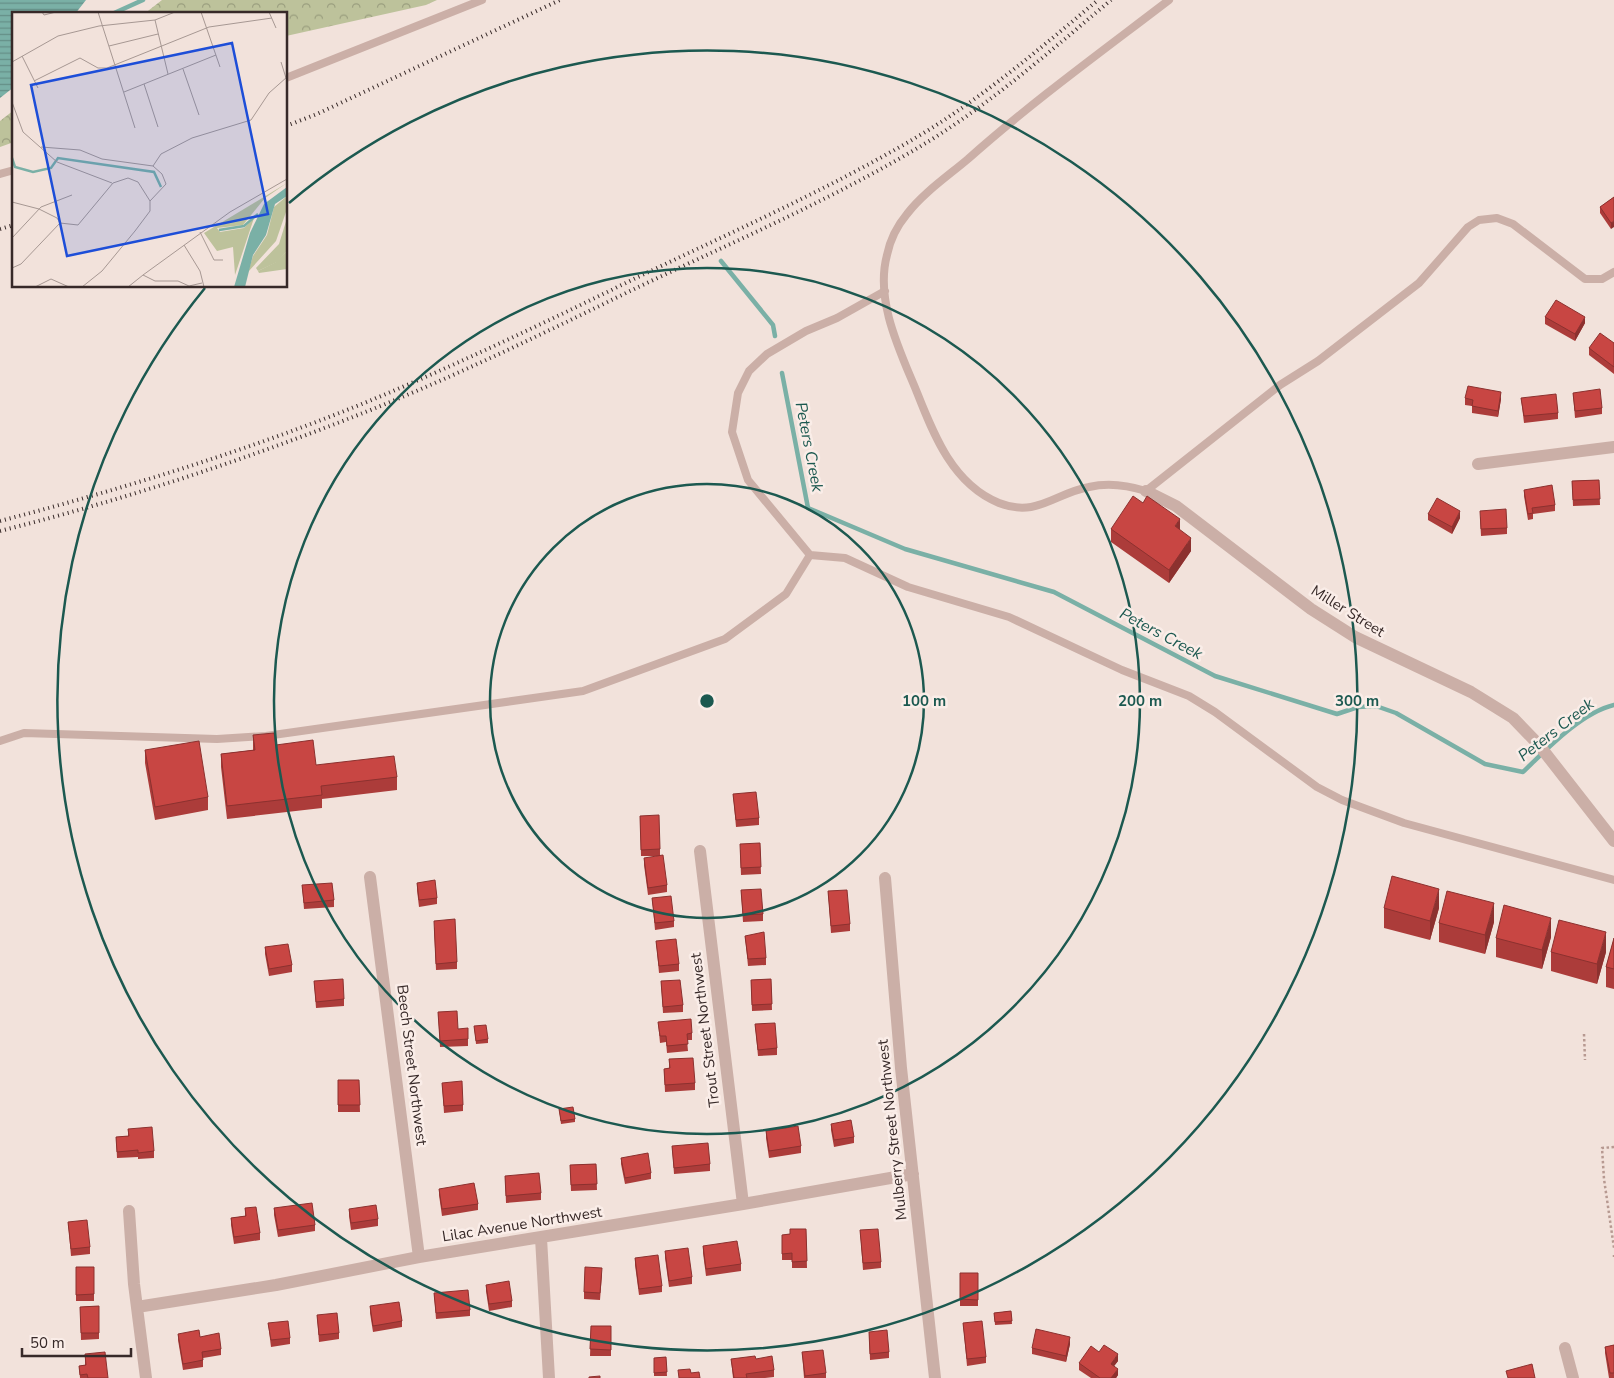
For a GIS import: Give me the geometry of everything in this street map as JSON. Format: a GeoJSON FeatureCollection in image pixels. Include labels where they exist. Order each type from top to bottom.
{"type":"FeatureCollection","features":[{"type":"Feature","properties":{"kind":"street"},"geometry":{"type":"LineString","coordinates":[[1478,464],[1614,446]]}},
{"type":"Feature","properties":{"kind":"street","name":"Miller Street"},"geometry":{"type":"LineString","coordinates":[[1146,491],[1176,506],[1311,609],[1340,628],[1373,647],[1471,692],[1513,718],[1539,745],[1614,841]]}},
{"type":"Feature","properties":{"kind":"street","name":"Trout Street Northwest"},"geometry":{"type":"LineString","coordinates":[[700,851],[742,1204]]}},
{"type":"Feature","properties":{"kind":"street","name":"Beech Street Northwest"},"geometry":{"type":"LineString","coordinates":[[370,878],[419,1257]]}},
{"type":"Feature","properties":{"kind":"street","name":"Mulberry Street Northwest"},"geometry":{"type":"LineString","coordinates":[[885,878],[912,1174],[935,1378]]}},
{"type":"Feature","properties":{"kind":"street","name":"Lilac Avenue Northwest"},"geometry":{"type":"LineString","coordinates":[[137,1307],[276,1285],[419,1257],[541,1238],[912,1174]]}},
{"type":"Feature","properties":{"kind":"street"},"geometry":{"type":"LineString","coordinates":[[129,1211],[137,1307],[146,1378]]}},
{"type":"Feature","properties":{"kind":"street"},"geometry":{"type":"LineString","coordinates":[[541,1238],[549,1378]]}},
{"type":"Feature","properties":{"kind":"street"},"geometry":{"type":"LineString","coordinates":[[1565,1348],[1574,1378]]}},
{"type":"Feature","properties":{"kind":"lane"},"geometry":{"type":"LineString","coordinates":[[288,77],[482,0]]}},
{"type":"Feature","properties":{"kind":"lane"},"geometry":{"type":"LineString","coordinates":[[1169,0],[1053,87],[915,205],[899,225],[891,242],[884,274],[885,291],[899,346],[932,430],[949,459],[968,485],[986,497],[1002,504],[1021,508],[1035,508],[1088,487],[1126,485],[1146,491],[1280,385],[1318,361],[1419,283],[1468,227],[1479,220],[1497,218],[1512,224],[1585,279],[1602,278],[1614,272]]}},
{"type":"Feature","properties":{"kind":"lane"},"geometry":{"type":"LineString","coordinates":[[885,291],[836,318],[806,331],[758,362],[749,371],[738,393],[732,432],[748,480],[810,555],[845,558],[908,587],[1009,618],[1122,670],[1189,696],[1215,712],[1317,787],[1342,800],[1404,823],[1614,880]]}},
{"type":"Feature","properties":{"kind":"lane"},"geometry":{"type":"LineString","coordinates":[[0,741],[24,733],[217,739],[266,736],[583,690],[725,639],[786,594],[810,555]]}},
{"type":"Feature","properties":{"kind":"path"},"geometry":{"type":"LineString","coordinates":[[1584,1034],[1585,1060]]}},
{"type":"Feature","properties":{"kind":"path"},"geometry":{"type":"LineString","coordinates":[[1612,1146],[1602,1148],[1604,1179],[1614,1248]]}},
{"type":"Feature","properties":{"kind":"green space"},"geometry":{"type":"Polygon","coordinates":[[[162,0],[437,0],[426,5],[288,36],[288,12],[147,12],[162,0]]]}},
{"type":"Feature","properties":{"kind":"green space"},"geometry":{"type":"Polygon","coordinates":[[[12,112],[12,143],[0,147],[0,121],[12,112]]]}},
{"type":"Feature","properties":{"kind":"water"},"geometry":{"type":"Polygon","coordinates":[[[0,0],[86,0],[77,12],[12,12],[12,89],[0,98],[0,0]]]}},
{"type":"Feature","properties":{"kind":"building"},"geometry":{"type":"Polygon","coordinates":[[[1614,197],[1614,221],[1611,223],[1600,207],[1614,197]]]}},
{"type":"Feature","properties":{"kind":"building"},"geometry":{"type":"Polygon","coordinates":[[[1556,300],[1585,317],[1575,334],[1545,317],[1556,300]]]}},
{"type":"Feature","properties":{"kind":"building"},"geometry":{"type":"Polygon","coordinates":[[[1600,333],[1614,343],[1614,367],[1589,348],[1600,333]]]}},
{"type":"Feature","properties":{"kind":"building"},"geometry":{"type":"Polygon","coordinates":[[[1468,386],[1501,392],[1498,411],[1472,406],[1473,400],[1465,398],[1468,386]]]}},
{"type":"Feature","properties":{"kind":"building"},"geometry":{"type":"Polygon","coordinates":[[[1600,389],[1602,408],[1575,411],[1573,393],[1600,389]]]}},
{"type":"Feature","properties":{"kind":"building"},"geometry":{"type":"Polygon","coordinates":[[[1556,394],[1558,413],[1524,416],[1521,398],[1556,394]]]}},
{"type":"Feature","properties":{"kind":"building"},"geometry":{"type":"Polygon","coordinates":[[[1599,480],[1600,499],[1573,500],[1572,481],[1599,480]]]}},
{"type":"Feature","properties":{"kind":"building"},"geometry":{"type":"Polygon","coordinates":[[[1552,485],[1555,505],[1532,508],[1533,513],[1528,514],[1524,490],[1552,485]]]}},
{"type":"Feature","properties":{"kind":"building"},"geometry":{"type":"Polygon","coordinates":[[[1133,496],[1143,503],[1147,496],[1180,519],[1175,526],[1191,538],[1169,570],[1111,529],[1133,496]]]}},
{"type":"Feature","properties":{"kind":"building"},"geometry":{"type":"Polygon","coordinates":[[[1437,498],[1460,511],[1452,527],[1428,514],[1437,498]]]}},
{"type":"Feature","properties":{"kind":"building"},"geometry":{"type":"Polygon","coordinates":[[[1506,509],[1507,528],[1481,529],[1480,511],[1506,509]]]}},
{"type":"Feature","properties":{"kind":"building"},"geometry":{"type":"Polygon","coordinates":[[[274,733],[276,745],[313,740],[316,765],[394,756],[397,777],[321,786],[322,795],[227,806],[221,754],[255,750],[253,735],[274,733]]]}},
{"type":"Feature","properties":{"kind":"building"},"geometry":{"type":"Polygon","coordinates":[[[199,741],[208,797],[155,807],[145,750],[199,741]]]}},
{"type":"Feature","properties":{"kind":"building"},"geometry":{"type":"Polygon","coordinates":[[[756,792],[759,818],[736,820],[733,794],[756,792]]]}},
{"type":"Feature","properties":{"kind":"building"},"geometry":{"type":"Polygon","coordinates":[[[659,815],[660,849],[641,850],[640,816],[659,815]]]}},
{"type":"Feature","properties":{"kind":"building"},"geometry":{"type":"Polygon","coordinates":[[[760,843],[761,867],[741,868],[740,844],[760,843]]]}},
{"type":"Feature","properties":{"kind":"building"},"geometry":{"type":"Polygon","coordinates":[[[663,855],[667,885],[648,888],[644,858],[663,855]]]}},
{"type":"Feature","properties":{"kind":"building"},"geometry":{"type":"Polygon","coordinates":[[[1392,876],[1439,889],[1430,921],[1384,908],[1392,876]]]}},
{"type":"Feature","properties":{"kind":"building"},"geometry":{"type":"Polygon","coordinates":[[[435,880],[437,898],[419,900],[417,883],[435,880]]]}},
{"type":"Feature","properties":{"kind":"building"},"geometry":{"type":"Polygon","coordinates":[[[332,883],[334,900],[304,903],[302,885],[332,883]]]}},
{"type":"Feature","properties":{"kind":"building"},"geometry":{"type":"Polygon","coordinates":[[[761,889],[763,914],[743,915],[741,890],[761,889]]]}},
{"type":"Feature","properties":{"kind":"building"},"geometry":{"type":"Polygon","coordinates":[[[847,890],[850,924],[831,926],[828,891],[847,890]]]}},
{"type":"Feature","properties":{"kind":"building"},"geometry":{"type":"Polygon","coordinates":[[[1447,891],[1494,903],[1485,935],[1439,923],[1447,891]]]}},
{"type":"Feature","properties":{"kind":"building"},"geometry":{"type":"Polygon","coordinates":[[[671,896],[674,921],[655,923],[652,898],[671,896]]]}},
{"type":"Feature","properties":{"kind":"building"},"geometry":{"type":"Polygon","coordinates":[[[1504,905],[1551,918],[1542,950],[1496,938],[1504,905]]]}},
{"type":"Feature","properties":{"kind":"building"},"geometry":{"type":"Polygon","coordinates":[[[455,919],[457,962],[436,964],[434,921],[455,919]]]}},
{"type":"Feature","properties":{"kind":"building"},"geometry":{"type":"Polygon","coordinates":[[[1559,920],[1606,932],[1597,964],[1551,952],[1559,920]]]}},
{"type":"Feature","properties":{"kind":"building"},"geometry":{"type":"Polygon","coordinates":[[[764,932],[766,958],[748,959],[745,936],[764,932]]]}},
{"type":"Feature","properties":{"kind":"building"},"geometry":{"type":"Polygon","coordinates":[[[1614,938],[1614,969],[1606,967],[1614,938]]]}},
{"type":"Feature","properties":{"kind":"building"},"geometry":{"type":"Polygon","coordinates":[[[676,939],[679,964],[659,966],[656,941],[676,939]]]}},
{"type":"Feature","properties":{"kind":"building"},"geometry":{"type":"Polygon","coordinates":[[[288,944],[292,965],[269,969],[265,947],[288,944]]]}},
{"type":"Feature","properties":{"kind":"building"},"geometry":{"type":"Polygon","coordinates":[[[343,979],[344,999],[316,1002],[314,981],[343,979]]]}},
{"type":"Feature","properties":{"kind":"building"},"geometry":{"type":"Polygon","coordinates":[[[771,979],[772,1004],[752,1005],[751,980],[771,979]]]}},
{"type":"Feature","properties":{"kind":"building"},"geometry":{"type":"Polygon","coordinates":[[[680,980],[683,1005],[663,1007],[661,981],[680,980]]]}},
{"type":"Feature","properties":{"kind":"building"},"geometry":{"type":"Polygon","coordinates":[[[457,1011],[458,1029],[468,1028],[468,1039],[440,1041],[438,1012],[457,1011]]]}},
{"type":"Feature","properties":{"kind":"building"},"geometry":{"type":"Polygon","coordinates":[[[691,1019],[692,1033],[687,1034],[688,1044],[667,1046],[666,1036],[660,1036],[658,1022],[691,1019]]]}},
{"type":"Feature","properties":{"kind":"building"},"geometry":{"type":"Polygon","coordinates":[[[775,1023],[777,1048],[758,1050],[755,1024],[775,1023]]]}},
{"type":"Feature","properties":{"kind":"building"},"geometry":{"type":"Polygon","coordinates":[[[486,1025],[488,1039],[476,1041],[474,1026],[486,1025]]]}},
{"type":"Feature","properties":{"kind":"building"},"geometry":{"type":"Polygon","coordinates":[[[693,1058],[695,1083],[665,1085],[664,1069],[670,1068],[669,1059],[693,1058]]]}},
{"type":"Feature","properties":{"kind":"building"},"geometry":{"type":"Polygon","coordinates":[[[338,1080],[359,1080],[360,1105],[338,1105],[338,1080]]]}},
{"type":"Feature","properties":{"kind":"building"},"geometry":{"type":"Polygon","coordinates":[[[462,1081],[463,1105],[444,1106],[442,1083],[462,1081]]]}},
{"type":"Feature","properties":{"kind":"building"},"geometry":{"type":"Polygon","coordinates":[[[573,1107],[575,1119],[561,1121],[559,1109],[573,1107]]]}},
{"type":"Feature","properties":{"kind":"building"},"geometry":{"type":"Polygon","coordinates":[[[851,1120],[854,1137],[834,1140],[831,1124],[851,1120]]]}},
{"type":"Feature","properties":{"kind":"building"},"geometry":{"type":"Polygon","coordinates":[[[798,1126],[801,1146],[769,1151],[766,1131],[798,1126]]]}},
{"type":"Feature","properties":{"kind":"building"},"geometry":{"type":"Polygon","coordinates":[[[152,1127],[154,1151],[138,1153],[138,1150],[117,1152],[116,1137],[129,1136],[128,1129],[152,1127]]]}},
{"type":"Feature","properties":{"kind":"building"},"geometry":{"type":"Polygon","coordinates":[[[708,1143],[710,1164],[674,1168],[672,1146],[708,1143]]]}},
{"type":"Feature","properties":{"kind":"building"},"geometry":{"type":"Polygon","coordinates":[[[648,1153],[651,1173],[625,1178],[621,1158],[648,1153]]]}},
{"type":"Feature","properties":{"kind":"building"},"geometry":{"type":"Polygon","coordinates":[[[596,1164],[597,1184],[571,1185],[570,1165],[596,1164]]]}},
{"type":"Feature","properties":{"kind":"building"},"geometry":{"type":"Polygon","coordinates":[[[539,1173],[541,1193],[506,1196],[505,1176],[539,1173]]]}},
{"type":"Feature","properties":{"kind":"building"},"geometry":{"type":"Polygon","coordinates":[[[474,1183],[478,1204],[442,1209],[439,1189],[474,1183]]]}},
{"type":"Feature","properties":{"kind":"building"},"geometry":{"type":"Polygon","coordinates":[[[312,1203],[315,1225],[278,1230],[274,1208],[312,1203]]]}},
{"type":"Feature","properties":{"kind":"building"},"geometry":{"type":"Polygon","coordinates":[[[376,1205],[378,1219],[351,1223],[349,1209],[376,1205]]]}},
{"type":"Feature","properties":{"kind":"building"},"geometry":{"type":"Polygon","coordinates":[[[256,1207],[260,1233],[234,1237],[231,1218],[246,1216],[245,1208],[256,1207]]]}},
{"type":"Feature","properties":{"kind":"building"},"geometry":{"type":"Polygon","coordinates":[[[87,1220],[90,1247],[71,1249],[68,1222],[87,1220]]]}},
{"type":"Feature","properties":{"kind":"building"},"geometry":{"type":"Polygon","coordinates":[[[790,1229],[806,1229],[807,1261],[792,1262],[792,1253],[782,1254],[782,1235],[790,1234],[790,1229]]]}},
{"type":"Feature","properties":{"kind":"building"},"geometry":{"type":"Polygon","coordinates":[[[878,1229],[881,1262],[863,1263],[860,1230],[878,1229]]]}},
{"type":"Feature","properties":{"kind":"building"},"geometry":{"type":"Polygon","coordinates":[[[737,1241],[741,1264],[706,1269],[703,1246],[737,1241]]]}},
{"type":"Feature","properties":{"kind":"building"},"geometry":{"type":"Polygon","coordinates":[[[688,1248],[692,1277],[669,1281],[665,1251],[688,1248]]]}},
{"type":"Feature","properties":{"kind":"building"},"geometry":{"type":"Polygon","coordinates":[[[658,1255],[662,1286],[639,1289],[635,1258],[658,1255]]]}},
{"type":"Feature","properties":{"kind":"building"},"geometry":{"type":"Polygon","coordinates":[[[76,1267],[94,1267],[94,1294],[76,1295],[76,1267]]]}},
{"type":"Feature","properties":{"kind":"building"},"geometry":{"type":"Polygon","coordinates":[[[585,1267],[602,1268],[600,1293],[584,1292],[585,1267]]]}},
{"type":"Feature","properties":{"kind":"building"},"geometry":{"type":"Polygon","coordinates":[[[960,1273],[978,1273],[978,1300],[960,1299],[960,1273]]]}},
{"type":"Feature","properties":{"kind":"building"},"geometry":{"type":"Polygon","coordinates":[[[509,1281],[512,1301],[489,1304],[486,1285],[509,1281]]]}},
{"type":"Feature","properties":{"kind":"building"},"geometry":{"type":"Polygon","coordinates":[[[468,1290],[470,1310],[436,1313],[434,1293],[468,1290]]]}},
{"type":"Feature","properties":{"kind":"building"},"geometry":{"type":"Polygon","coordinates":[[[399,1302],[402,1321],[373,1326],[370,1306],[399,1302]]]}},
{"type":"Feature","properties":{"kind":"building"},"geometry":{"type":"Polygon","coordinates":[[[99,1306],[99,1333],[81,1333],[80,1307],[99,1306]]]}},
{"type":"Feature","properties":{"kind":"building"},"geometry":{"type":"Polygon","coordinates":[[[1011,1311],[1012,1321],[995,1322],[994,1313],[1011,1311]]]}},
{"type":"Feature","properties":{"kind":"building"},"geometry":{"type":"Polygon","coordinates":[[[337,1313],[339,1333],[319,1335],[317,1315],[337,1313]]]}},
{"type":"Feature","properties":{"kind":"building"},"geometry":{"type":"Polygon","coordinates":[[[288,1321],[290,1338],[271,1340],[268,1323],[288,1321]]]}},
{"type":"Feature","properties":{"kind":"building"},"geometry":{"type":"Polygon","coordinates":[[[982,1321],[986,1357],[967,1359],[963,1323],[982,1321]]]}},
{"type":"Feature","properties":{"kind":"building"},"geometry":{"type":"Polygon","coordinates":[[[591,1326],[611,1326],[611,1350],[590,1349],[591,1326]]]}},
{"type":"Feature","properties":{"kind":"building"},"geometry":{"type":"Polygon","coordinates":[[[1036,1329],[1070,1337],[1066,1356],[1032,1348],[1036,1329]]]}},
{"type":"Feature","properties":{"kind":"building"},"geometry":{"type":"Polygon","coordinates":[[[199,1330],[200,1337],[219,1333],[221,1349],[202,1352],[203,1360],[183,1364],[178,1334],[199,1330]]]}},
{"type":"Feature","properties":{"kind":"building"},"geometry":{"type":"Polygon","coordinates":[[[887,1330],[889,1352],[870,1354],[869,1332],[887,1330]]]}},
{"type":"Feature","properties":{"kind":"building"},"geometry":{"type":"Polygon","coordinates":[[[1104,1345],[1118,1354],[1111,1364],[1118,1369],[1111,1378],[1100,1378],[1079,1363],[1091,1346],[1099,1352],[1104,1345]]]}},
{"type":"Feature","properties":{"kind":"building"},"geometry":{"type":"Polygon","coordinates":[[[1614,1345],[1614,1373],[1610,1373],[1605,1347],[1614,1345]]]}},
{"type":"Feature","properties":{"kind":"building"},"geometry":{"type":"Polygon","coordinates":[[[823,1350],[826,1373],[805,1376],[802,1352],[823,1350]]]}},
{"type":"Feature","properties":{"kind":"building"},"geometry":{"type":"Polygon","coordinates":[[[105,1352],[108,1378],[88,1378],[87,1374],[80,1375],[79,1366],[86,1365],[85,1354],[105,1352]]]}},
{"type":"Feature","properties":{"kind":"building"},"geometry":{"type":"Polygon","coordinates":[[[755,1356],[756,1359],[772,1356],[774,1370],[746,1374],[747,1378],[734,1378],[731,1359],[755,1356]]]}},
{"type":"Feature","properties":{"kind":"building"},"geometry":{"type":"Polygon","coordinates":[[[666,1357],[667,1372],[654,1373],[654,1358],[666,1357]]]}},
{"type":"Feature","properties":{"kind":"building"},"geometry":{"type":"Polygon","coordinates":[[[1532,1364],[1535,1378],[1508,1378],[1506,1371],[1532,1364]]]}},
{"type":"Feature","properties":{"kind":"building"},"geometry":{"type":"Polygon","coordinates":[[[690,1369],[691,1373],[699,1372],[700,1378],[679,1378],[678,1370],[690,1369]]]}},
{"type":"Feature","properties":{"kind":"building"},"geometry":{"type":"Polygon","coordinates":[[[600,1376],[600,1378],[589,1378],[589,1377],[600,1376]]]}},
{"type":"Feature","properties":{"kind":"waterway","name":"Peters Creek"},"geometry":{"type":"LineString","coordinates":[[116,12],[143,0]]}},
{"type":"Feature","properties":{"kind":"waterway","name":"Peters Creek"},"geometry":{"type":"LineString","coordinates":[[721,261],[773,325],[775,336]]}},
{"type":"Feature","properties":{"kind":"waterway","name":"Peters Creek"},"geometry":{"type":"LineString","coordinates":[[782,373],[808,508],[905,549],[1054,592],[1215,676],[1337,714],[1358,707],[1376,706],[1396,713],[1485,764],[1523,772],[1577,724],[1602,709],[1614,705]]}},
{"type":"Feature","properties":{"kind":"railway"},"geometry":{"type":"LineString","coordinates":[[288,125],[317,114],[560,0]]}},
{"type":"Feature","properties":{"kind":"railway"},"geometry":{"type":"LineString","coordinates":[[0,521],[142,481],[282,435],[407,385],[539,325],[783,208],[856,171],[927,131],[972,101],[1057,35],[1098,0]]}},
{"type":"Feature","properties":{"kind":"railway"},"geometry":{"type":"LineString","coordinates":[[0,531],[95,505],[235,461],[373,409],[502,353],[783,219],[897,160],[957,123],[1025,72],[1111,0]]}},
{"type":"Feature","properties":{"kind":"railway"},"geometry":{"type":"LineString","coordinates":[[0,229],[12,226]]}}]}
